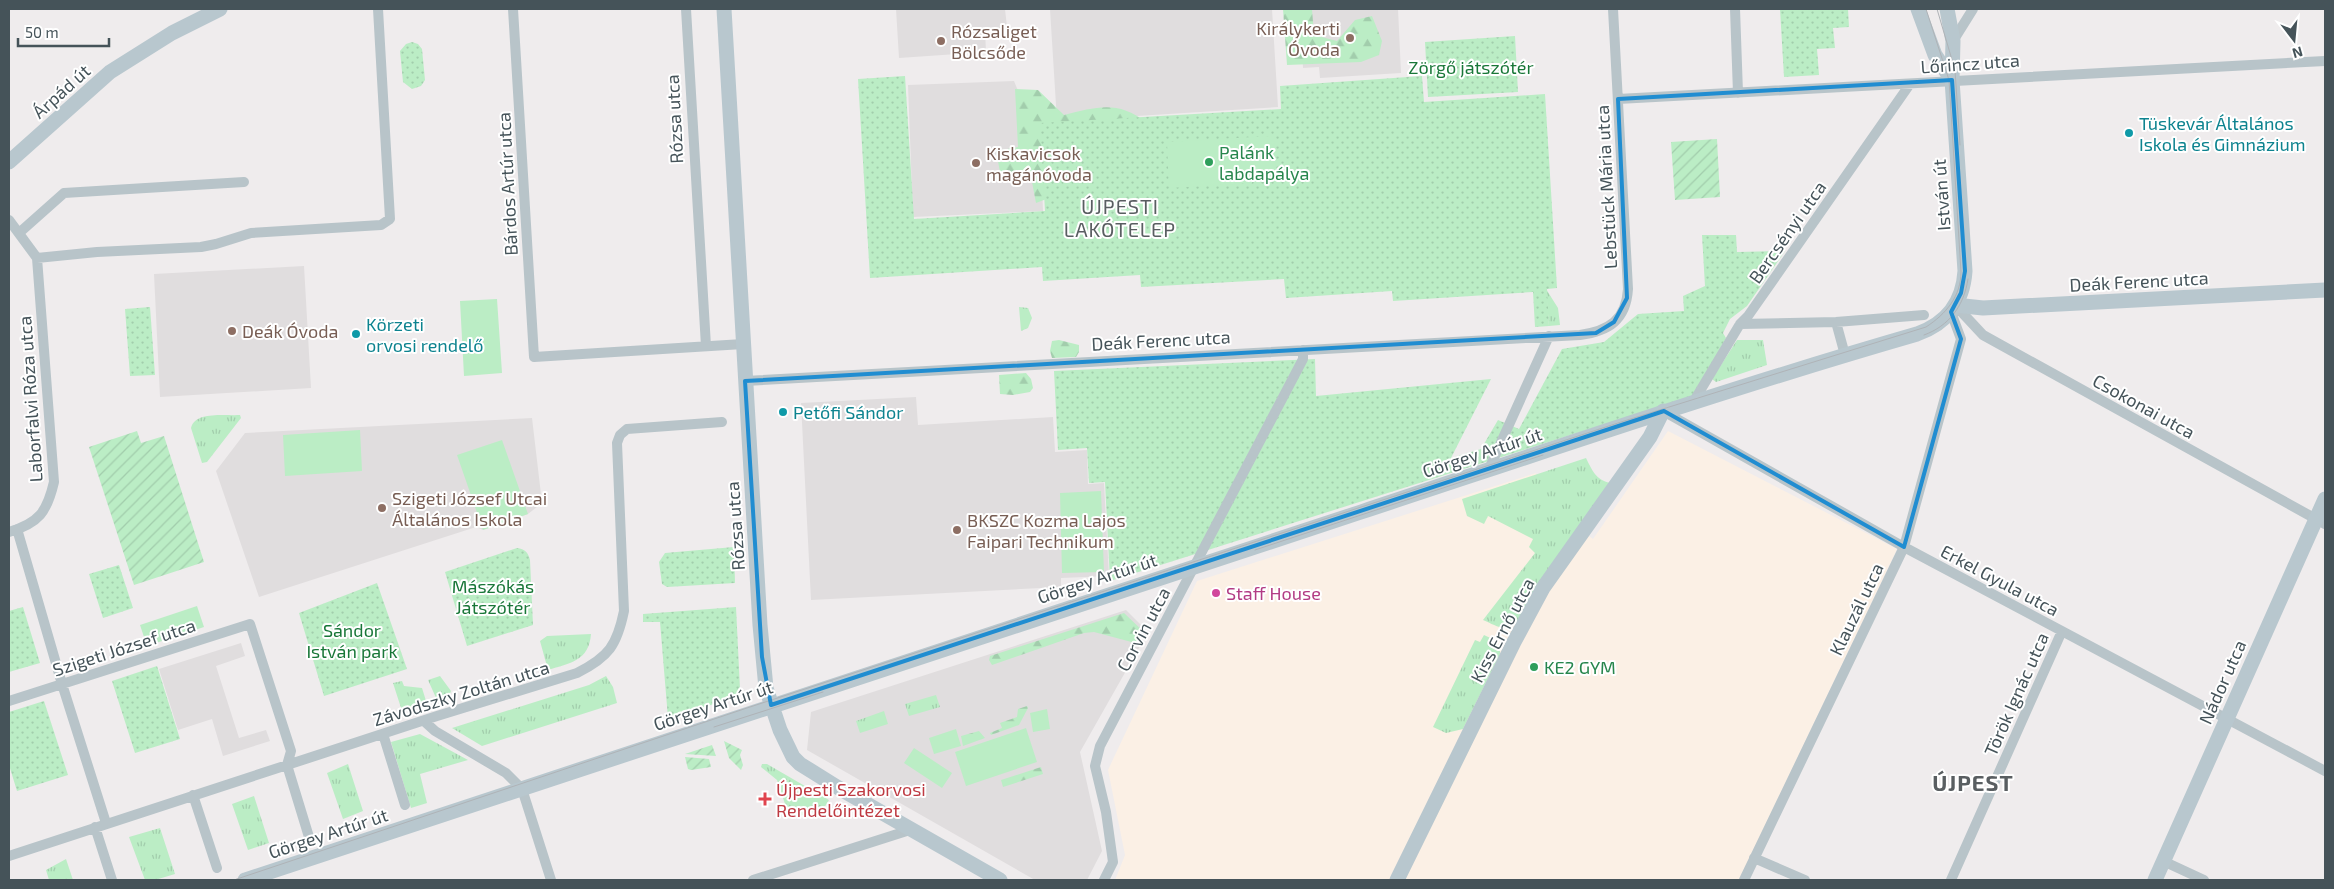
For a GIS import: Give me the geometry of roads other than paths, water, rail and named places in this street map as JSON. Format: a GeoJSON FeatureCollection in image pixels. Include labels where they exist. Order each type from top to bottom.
{"type":"FeatureCollection","features":[{"type":"Feature","properties":{"kind":"street","name":"Árpád út"},"geometry":{"type":"LineString","coordinates":[[9,162],[110,72],[172,33],[220,9]]}},
{"type":"Feature","properties":{"kind":"street"},"geometry":{"type":"LineString","coordinates":[[9,220],[37,258],[97,252],[201,247],[251,233],[381,225],[387,223],[390,219],[378,9]]}},
{"type":"Feature","properties":{"kind":"street","name":"Bárdos Artúr utca"},"geometry":{"type":"LineString","coordinates":[[513,9],[534,356],[706,346]]}},
{"type":"Feature","properties":{"kind":"street","name":"Rózsa utca"},"geometry":{"type":"LineString","coordinates":[[686,9],[706,346]]}},
{"type":"Feature","properties":{"kind":"street","name":"Rózsa utca"},"geometry":{"type":"LineString","coordinates":[[724,9],[762,657],[766,688],[771,705],[787,748],[800,764],[1000,880]]}},
{"type":"Feature","properties":{"kind":"street","name":"Lebstück Mária utca"},"geometry":{"type":"LineString","coordinates":[[1580,335],[1596,333],[1610,326],[1622,312],[1627,298],[1613,9]]}},
{"type":"Feature","properties":{"kind":"street"},"geometry":{"type":"LineString","coordinates":[[1734,9],[1738,93]]}},
{"type":"Feature","properties":{"kind":"street"},"geometry":{"type":"LineString","coordinates":[[1918,9],[1935,55],[1952,80]]}},
{"type":"Feature","properties":{"kind":"street","name":"István út"},"geometry":{"type":"LineString","coordinates":[[1947,9],[1952,41],[1952,80],[1965,271],[1961,293],[1953,309]]}},
{"type":"Feature","properties":{"kind":"street"},"geometry":{"type":"LineString","coordinates":[[1952,41],[1973,9]]}},
{"type":"Feature","properties":{"kind":"street","name":"Lőrincz utca"},"geometry":{"type":"LineString","coordinates":[[1618,99],[2325,61]]}},
{"type":"Feature","properties":{"kind":"street","name":"Bercsényi utca"},"geometry":{"type":"LineString","coordinates":[[1694,402],[1740,324],[1754,308],[1910,84]]}},
{"type":"Feature","properties":{"kind":"street"},"geometry":{"type":"LineString","coordinates":[[19,233],[64,193],[244,182]]}},
{"type":"Feature","properties":{"kind":"street","name":"Laborfalvi Róza utca"},"geometry":{"type":"LineString","coordinates":[[13,531],[38,519],[49,502],[54,482],[37,258]]}},
{"type":"Feature","properties":{"kind":"street","name":"Deák Ferenc utca"},"geometry":{"type":"LineString","coordinates":[[1953,309],[2325,290]]}},
{"type":"Feature","properties":{"kind":"street"},"geometry":{"type":"LineString","coordinates":[[1953,309],[1961,339],[1972,334],[1983,335]]}},
{"type":"Feature","properties":{"kind":"street","name":"Csokonai utca"},"geometry":{"type":"LineString","coordinates":[[1953,309],[1983,335],[2321,522]]}},
{"type":"Feature","properties":{"kind":"street","name":"Görgey Artúr út"},"geometry":{"type":"LineString","coordinates":[[245,880],[1664,411],[1923,332],[1937,325],[1953,309]]}},
{"type":"Feature","properties":{"kind":"street"},"geometry":{"type":"LineString","coordinates":[[1740,324],[1836,322],[1924,315]]}},
{"type":"Feature","properties":{"kind":"street"},"geometry":{"type":"LineString","coordinates":[[1836,322],[1845,355]]}},
{"type":"Feature","properties":{"kind":"street","name":"Deák Ferenc utca"},"geometry":{"type":"LineString","coordinates":[[745,381],[1580,335]]}},
{"type":"Feature","properties":{"kind":"street"},"geometry":{"type":"LineString","coordinates":[[1489,469],[1549,336]]}},
{"type":"Feature","properties":{"kind":"street","name":"Klauzál utca"},"geometry":{"type":"LineString","coordinates":[[1744,880],[1904,547],[1961,339]]}},
{"type":"Feature","properties":{"kind":"street"},"geometry":{"type":"LineString","coordinates":[[706,346],[743,344]]}},
{"type":"Feature","properties":{"kind":"street","name":"Corvin utca"},"geometry":{"type":"LineString","coordinates":[[1104,880],[1113,862],[1095,760],[1100,746],[1303,359],[1303,350]]}},
{"type":"Feature","properties":{"kind":"street","name":"Erkel Gyula utca"},"geometry":{"type":"LineString","coordinates":[[1664,411],[1904,547],[2325,771]]}},
{"type":"Feature","properties":{"kind":"street","name":"Kiss Ernő utca"},"geometry":{"type":"LineString","coordinates":[[1397,880],[1514,642],[1543,588],[1650,437],[1664,411]]}},
{"type":"Feature","properties":{"kind":"street","name":"Závodszky Zoltán utca"},"geometry":{"type":"LineString","coordinates":[[9,856],[424,720],[577,673],[592,666],[606,654],[619,636],[624,611],[617,443],[620,435],[627,429],[722,422]]}},
{"type":"Feature","properties":{"kind":"street","name":"Nádor utca"},"geometry":{"type":"LineString","coordinates":[[2155,880],[2226,718],[2321,522],[2325,499]]}},
{"type":"Feature","properties":{"kind":"street"},"geometry":{"type":"LineString","coordinates":[[13,531],[106,824]]}},
{"type":"Feature","properties":{"kind":"street","name":"Szigeti József utca"},"geometry":{"type":"LineString","coordinates":[[9,701],[250,624],[291,751],[287,765]]}},
{"type":"Feature","properties":{"kind":"street","name":"Török Ignác utca"},"geometry":{"type":"LineString","coordinates":[[1951,880],[2062,631]]}},
{"type":"Feature","properties":{"kind":"street"},"geometry":{"type":"LineString","coordinates":[[424,720],[436,731],[506,773],[522,790],[551,880]]}},
{"type":"Feature","properties":{"kind":"street"},"geometry":{"type":"LineString","coordinates":[[383,734],[405,805]]}},
{"type":"Feature","properties":{"kind":"street"},"geometry":{"type":"LineString","coordinates":[[287,765],[310,837]]}},
{"type":"Feature","properties":{"kind":"street"},"geometry":{"type":"LineString","coordinates":[[193,795],[217,868]]}},
{"type":"Feature","properties":{"kind":"street"},"geometry":{"type":"LineString","coordinates":[[95,827],[112,880]]}},
{"type":"Feature","properties":{"kind":"street"},"geometry":{"type":"LineString","coordinates":[[753,880],[912,829]]}},
{"type":"Feature","properties":{"kind":"street"},"geometry":{"type":"LineString","coordinates":[[1754,858],[1805,880]]}},
{"type":"Feature","properties":{"kind":"street"},"geometry":{"type":"LineString","coordinates":[[2163,861],[2204,880]]}},
{"type":"Feature","properties":{"kind":"tram line"},"geometry":{"type":"LineString","coordinates":[[234,880],[747,708],[1621,422],[1926,327],[1951,304],[1958,289],[1961,272],[1949,80],[1926,9]]}},
{"type":"Feature","properties":{"kind":"tram line"},"geometry":{"type":"LineString","coordinates":[[1937,9],[1955,70],[1960,145]]}},
{"type":"Feature","properties":{"kind":"tram line"},"geometry":{"type":"LineString","coordinates":[[1924,335],[1941,326],[1954,314],[1963,298],[1968,279]]}},
{"type":"Feature","properties":{"kind":"tram line"},"geometry":{"type":"LineString","coordinates":[[1255,550],[1543,455]]}},
{"type":"Feature","properties":{"kind":"tram line"},"geometry":{"type":"LineString","coordinates":[[714,727],[823,692]]}},
{"type":"Feature","properties":{"kind":"place","name":"Királykerti Óvoda"},"geometry":{"type":"Point","coordinates":[1350,38]}},
{"type":"Feature","properties":{"kind":"place","name":"Rózsaliget Bölcsőde"},"geometry":{"type":"Point","coordinates":[941,41]}},
{"type":"Feature","properties":{"kind":"place","name":"Tüskevár Általános Iskola és Gimnázium"},"geometry":{"type":"Point","coordinates":[2129,133]}},
{"type":"Feature","properties":{"kind":"place","name":"Palánk labdapálya"},"geometry":{"type":"Point","coordinates":[1209,162]}},
{"type":"Feature","properties":{"kind":"place","name":"Kiskavicsok magánóvoda"},"geometry":{"type":"Point","coordinates":[976,163]}},
{"type":"Feature","properties":{"kind":"place","name":"Deák Óvoda"},"geometry":{"type":"Point","coordinates":[232,331]}},
{"type":"Feature","properties":{"kind":"place","name":"Körzeti orvosi rendelő"},"geometry":{"type":"Point","coordinates":[356,334]}},
{"type":"Feature","properties":{"kind":"place","name":"Petőfi Sándor"},"geometry":{"type":"Point","coordinates":[783,412]}},
{"type":"Feature","properties":{"kind":"place","name":"Szigeti József Utcai Általános Iskola"},"geometry":{"type":"Point","coordinates":[382,508]}},
{"type":"Feature","properties":{"kind":"place","name":"BKSZC Kozma Lajos Faipari Technikum"},"geometry":{"type":"Point","coordinates":[957,530]}},
{"type":"Feature","properties":{"kind":"place","name":"Staff House"},"geometry":{"type":"Point","coordinates":[1216,593]}},
{"type":"Feature","properties":{"kind":"place","name":"KE2 GYM"},"geometry":{"type":"Point","coordinates":[1534,667]}},
{"type":"Feature","properties":{"kind":"place","name":"Újpesti Szakorvosi Rendelőintézet"},"geometry":{"type":"Point","coordinates":[765,799]}},
{"type":"Feature","properties":{"kind":"district","name":"ÚJPESTI LAKÓTELEP"},"geometry":{"type":"Point","coordinates":[1120,218]}},
{"type":"Feature","properties":{"kind":"district","name":"ÚJPEST"},"geometry":{"type":"Point","coordinates":[1973,782]}},
{"type":"Feature","properties":{"kind":"park label","name":"Zörgő játszótér"},"geometry":{"type":"Point","coordinates":[1471,67]}},
{"type":"Feature","properties":{"kind":"park label","name":"Mászókás Játszótér"},"geometry":{"type":"Point","coordinates":[493,596]}},
{"type":"Feature","properties":{"kind":"park label","name":"Sándor István park"},"geometry":{"type":"Point","coordinates":[352,640]}}]}
